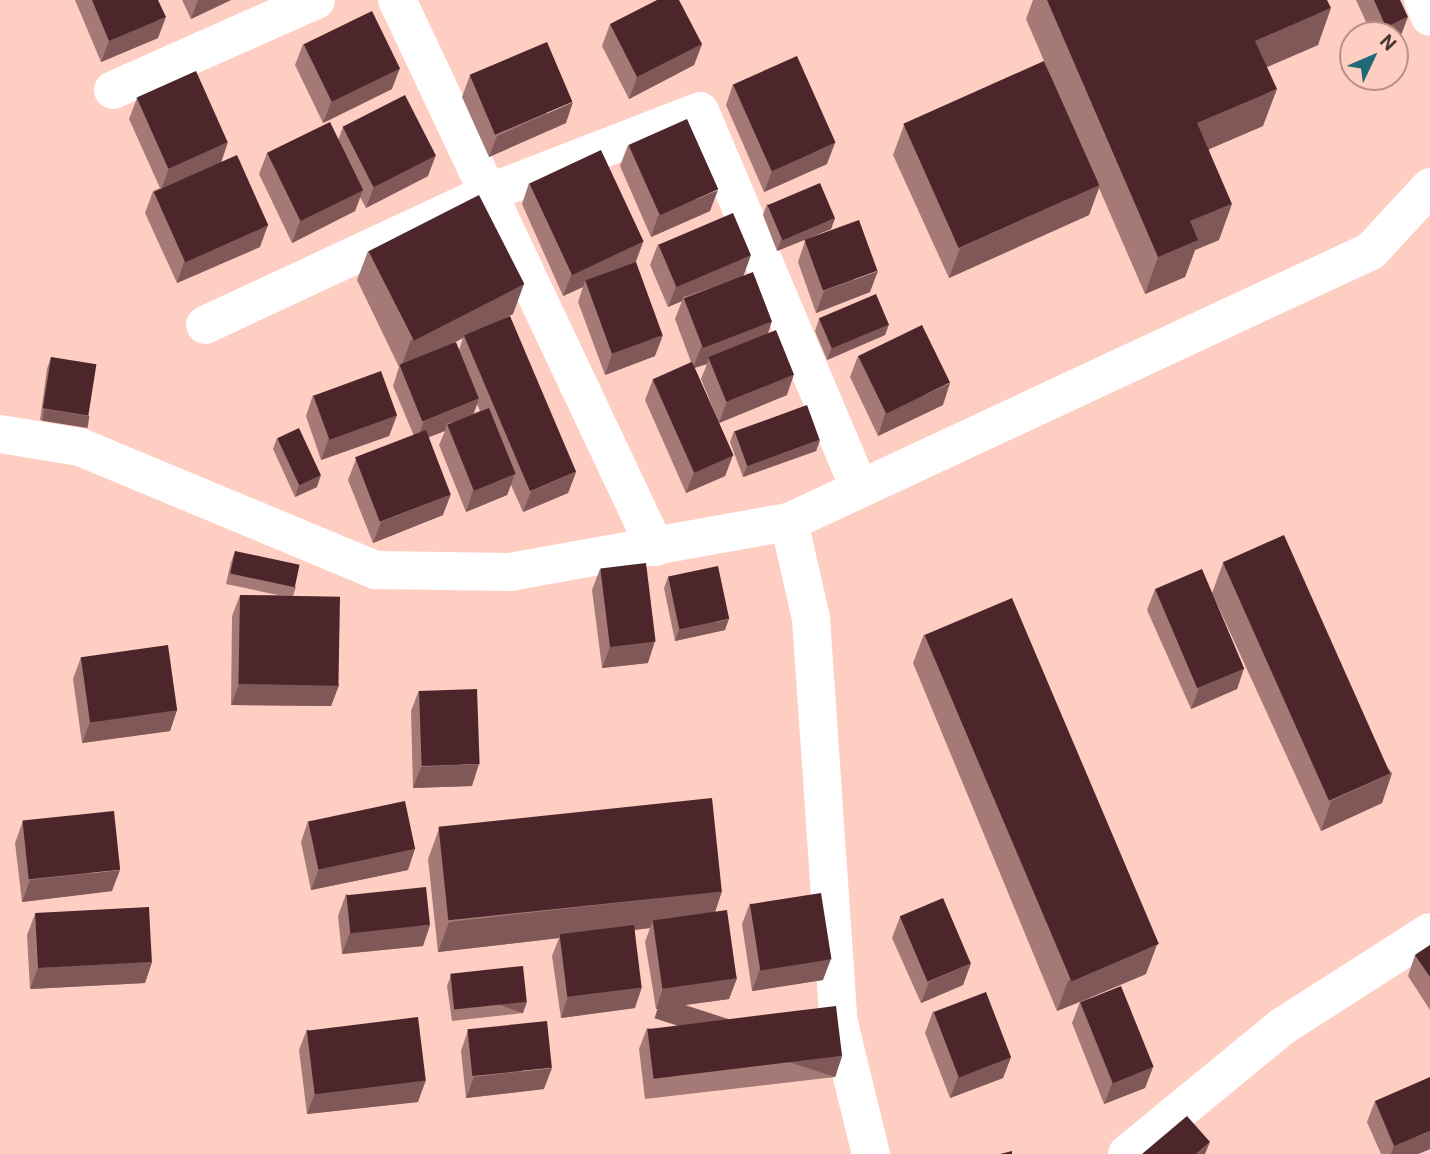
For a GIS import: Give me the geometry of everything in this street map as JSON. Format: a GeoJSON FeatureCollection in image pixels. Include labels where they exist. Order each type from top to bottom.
{"type":"FeatureCollection","features":[{"type":"Feature","properties":{"kind":"street"},"geometry":{"type":"LineString","coordinates":[[113,90],[316,0]]}},
{"type":"Feature","properties":{"kind":"street"},"geometry":{"type":"LineString","coordinates":[[397,0],[655,547]]}},
{"type":"Feature","properties":{"kind":"street"},"geometry":{"type":"LineString","coordinates":[[1423,0],[1430,17]]}},
{"type":"Feature","properties":{"kind":"street"},"geometry":{"type":"LineString","coordinates":[[205,325],[488,193],[699,111],[860,489]]}},
{"type":"Feature","properties":{"kind":"street"},"geometry":{"type":"LineString","coordinates":[[0,434],[80,447],[376,570],[510,572],[655,547],[789,522],[1371,251],[1430,187]]}},
{"type":"Feature","properties":{"kind":"street"},"geometry":{"type":"LineString","coordinates":[[789,522],[811,618],[838,1018],[871,1154]]}},
{"type":"Feature","properties":{"kind":"street"},"geometry":{"type":"LineString","coordinates":[[1127,1154],[1283,1026],[1430,932]]}},
{"type":"Feature","properties":{"kind":"building"},"geometry":{"type":"Polygon","coordinates":[[[92,0],[158,0],[166,17],[109,41],[92,0]]]}},
{"type":"Feature","properties":{"kind":"building"},"geometry":{"type":"Polygon","coordinates":[[[657,0],[679,0],[702,44],[637,77],[610,24],[657,0]]]}},
{"type":"Feature","properties":{"kind":"building"},"geometry":{"type":"Polygon","coordinates":[[[1047,0],[1327,0],[1331,8],[1255,41],[1277,89],[1197,123],[1232,204],[1190,221],[1198,240],[1158,257],[1047,0]]]}},
{"type":"Feature","properties":{"kind":"building"},"geometry":{"type":"Polygon","coordinates":[[[1374,0],[1400,0],[1408,17],[1399,21],[1383,21],[1374,0]]]}},
{"type":"Feature","properties":{"kind":"building"},"geometry":{"type":"Polygon","coordinates":[[[372,11],[400,69],[332,102],[304,44],[372,11]]]}},
{"type":"Feature","properties":{"kind":"building"},"geometry":{"type":"Polygon","coordinates":[[[547,42],[572,102],[495,135],[470,75],[547,42]]]}},
{"type":"Feature","properties":{"kind":"building"},"geometry":{"type":"Polygon","coordinates":[[[797,56],[836,143],[772,171],[733,84],[797,56]]]}},
{"type":"Feature","properties":{"kind":"building"},"geometry":{"type":"Polygon","coordinates":[[[1044,61],[1099,185],[959,248],[903,124],[1044,61]]]}},
{"type":"Feature","properties":{"kind":"building"},"geometry":{"type":"Polygon","coordinates":[[[196,71],[228,142],[168,169],[137,97],[196,71]]]}},
{"type":"Feature","properties":{"kind":"building"},"geometry":{"type":"Polygon","coordinates":[[[405,95],[436,156],[374,187],[343,127],[405,95]]]}},
{"type":"Feature","properties":{"kind":"building"},"geometry":{"type":"Polygon","coordinates":[[[687,119],[718,189],[660,215],[629,145],[687,119]]]}},
{"type":"Feature","properties":{"kind":"building"},"geometry":{"type":"Polygon","coordinates":[[[330,122],[363,190],[300,221],[267,153],[330,122]]]}},
{"type":"Feature","properties":{"kind":"building"},"geometry":{"type":"Polygon","coordinates":[[[601,150],[644,242],[572,275],[529,183],[601,150]]]}},
{"type":"Feature","properties":{"kind":"building"},"geometry":{"type":"Polygon","coordinates":[[[237,155],[268,225],[185,262],[154,192],[237,155]]]}},
{"type":"Feature","properties":{"kind":"building"},"geometry":{"type":"Polygon","coordinates":[[[820,183],[835,218],[782,240],[768,205],[820,183]]]}},
{"type":"Feature","properties":{"kind":"building"},"geometry":{"type":"Polygon","coordinates":[[[479,195],[524,284],[414,340],[369,251],[479,195]]]}},
{"type":"Feature","properties":{"kind":"building"},"geometry":{"type":"Polygon","coordinates":[[[733,213],[751,255],[676,287],[658,245],[733,213]]]}},
{"type":"Feature","properties":{"kind":"building"},"geometry":{"type":"Polygon","coordinates":[[[859,220],[877,271],[823,291],[804,240],[859,220]]]}},
{"type":"Feature","properties":{"kind":"building"},"geometry":{"type":"Polygon","coordinates":[[[636,262],[663,335],[612,354],[585,280],[636,262]]]}},
{"type":"Feature","properties":{"kind":"building"},"geometry":{"type":"Polygon","coordinates":[[[753,272],[772,321],[703,348],[684,299],[753,272]]]}},
{"type":"Feature","properties":{"kind":"building"},"geometry":{"type":"Polygon","coordinates":[[[876,294],[889,324],[832,349],[819,318],[876,294]]]}},
{"type":"Feature","properties":{"kind":"building"},"geometry":{"type":"Polygon","coordinates":[[[510,316],[576,472],[530,491],[464,336],[510,316]]]}},
{"type":"Feature","properties":{"kind":"building"},"geometry":{"type":"Polygon","coordinates":[[[922,325],[950,383],[886,414],[858,356],[922,325]]]}},
{"type":"Feature","properties":{"kind":"building"},"geometry":{"type":"Polygon","coordinates":[[[776,330],[794,375],[726,402],[708,357],[776,330]]]}},
{"type":"Feature","properties":{"kind":"building"},"geometry":{"type":"Polygon","coordinates":[[[456,342],[479,399],[422,421],[399,365],[456,342]]]}},
{"type":"Feature","properties":{"kind":"building"},"geometry":{"type":"Polygon","coordinates":[[[51,357],[96,364],[88,416],[43,408],[51,357]]]}},
{"type":"Feature","properties":{"kind":"building"},"geometry":{"type":"Polygon","coordinates":[[[692,362],[733,455],[694,473],[653,379],[692,362]]]}},
{"type":"Feature","properties":{"kind":"building"},"geometry":{"type":"Polygon","coordinates":[[[381,371],[397,415],[329,440],[313,396],[381,371]]]}},
{"type":"Feature","properties":{"kind":"building"},"geometry":{"type":"Polygon","coordinates":[[[807,405],[820,440],[747,466],[735,431],[807,405]]]}},
{"type":"Feature","properties":{"kind":"building"},"geometry":{"type":"Polygon","coordinates":[[[489,408],[516,474],[474,491],[447,425],[489,408]]]}},
{"type":"Feature","properties":{"kind":"building"},"geometry":{"type":"Polygon","coordinates":[[[299,428],[321,475],[299,485],[277,438],[299,428]]]}},
{"type":"Feature","properties":{"kind":"building"},"geometry":{"type":"Polygon","coordinates":[[[426,430],[451,494],[380,522],[355,457],[426,430]]]}},
{"type":"Feature","properties":{"kind":"building"},"geometry":{"type":"Polygon","coordinates":[[[1284,535],[1390,773],[1329,801],[1223,562],[1284,535]]]}},
{"type":"Feature","properties":{"kind":"building"},"geometry":{"type":"Polygon","coordinates":[[[235,551],[300,565],[295,587],[230,573],[235,551]]]}},
{"type":"Feature","properties":{"kind":"building"},"geometry":{"type":"Polygon","coordinates":[[[646,563],[656,641],[610,647],[600,569],[646,563]]]}},
{"type":"Feature","properties":{"kind":"building"},"geometry":{"type":"Polygon","coordinates":[[[718,566],[729,619],[679,629],[668,577],[718,566]]]}},
{"type":"Feature","properties":{"kind":"building"},"geometry":{"type":"Polygon","coordinates":[[[1202,569],[1244,668],[1197,688],[1155,589],[1202,569]]]}},
{"type":"Feature","properties":{"kind":"building"},"geometry":{"type":"Polygon","coordinates":[[[240,595],[340,597],[338,686],[238,684],[240,595]]]}},
{"type":"Feature","properties":{"kind":"building"},"geometry":{"type":"Polygon","coordinates":[[[1012,598],[1159,944],[1071,981],[925,635],[1012,598]]]}},
{"type":"Feature","properties":{"kind":"building"},"geometry":{"type":"Polygon","coordinates":[[[168,645],[177,710],[90,723],[81,657],[168,645]]]}},
{"type":"Feature","properties":{"kind":"building"},"geometry":{"type":"Polygon","coordinates":[[[477,689],[480,764],[422,766],[419,691],[477,689]]]}},
{"type":"Feature","properties":{"kind":"building"},"geometry":{"type":"Polygon","coordinates":[[[712,798],[722,891],[448,920],[439,827],[712,798]]]}},
{"type":"Feature","properties":{"kind":"building"},"geometry":{"type":"Polygon","coordinates":[[[405,801],[415,849],[318,870],[308,822],[405,801]]]}},
{"type":"Feature","properties":{"kind":"building"},"geometry":{"type":"Polygon","coordinates":[[[114,811],[120,870],[29,879],[23,821],[114,811]]]}},
{"type":"Feature","properties":{"kind":"building"},"geometry":{"type":"Polygon","coordinates":[[[426,887],[430,925],[350,933],[346,895],[426,887]]]}},
{"type":"Feature","properties":{"kind":"building"},"geometry":{"type":"Polygon","coordinates":[[[821,893],[831,959],[760,970],[750,904],[821,893]]]}},
{"type":"Feature","properties":{"kind":"building"},"geometry":{"type":"Polygon","coordinates":[[[943,898],[971,963],[927,982],[900,916],[943,898]]]}},
{"type":"Feature","properties":{"kind":"building"},"geometry":{"type":"Polygon","coordinates":[[[149,907],[152,962],[38,968],[35,913],[149,907]]]}},
{"type":"Feature","properties":{"kind":"building"},"geometry":{"type":"Polygon","coordinates":[[[727,910],[737,978],[662,989],[653,920],[727,910]]]}},
{"type":"Feature","properties":{"kind":"building"},"geometry":{"type":"Polygon","coordinates":[[[634,925],[642,988],[567,997],[560,934],[634,925]]]}},
{"type":"Feature","properties":{"kind":"building"},"geometry":{"type":"Polygon","coordinates":[[[1430,945],[1430,977],[1415,955],[1430,945]]]}},
{"type":"Feature","properties":{"kind":"building"},"geometry":{"type":"Polygon","coordinates":[[[523,966],[527,1002],[454,1009],[450,974],[523,966]]]}},
{"type":"Feature","properties":{"kind":"building"},"geometry":{"type":"Polygon","coordinates":[[[1121,986],[1154,1067],[1113,1083],[1080,1002],[1121,986]]]}},
{"type":"Feature","properties":{"kind":"building"},"geometry":{"type":"Polygon","coordinates":[[[986,992],[1011,1057],[959,1077],[934,1012],[986,992]]]}},
{"type":"Feature","properties":{"kind":"building"},"geometry":{"type":"Polygon","coordinates":[[[836,1006],[842,1056],[654,1079],[647,1029],[836,1006]]]}},
{"type":"Feature","properties":{"kind":"building"},"geometry":{"type":"Polygon","coordinates":[[[418,1017],[426,1081],[315,1094],[307,1031],[418,1017]]]}},
{"type":"Feature","properties":{"kind":"building"},"geometry":{"type":"Polygon","coordinates":[[[547,1021],[552,1068],[472,1076],[467,1029],[547,1021]]]}},
{"type":"Feature","properties":{"kind":"building"},"geometry":{"type":"Polygon","coordinates":[[[1430,1077],[1430,1131],[1394,1146],[1375,1101],[1430,1077]]]}},
{"type":"Feature","properties":{"kind":"building"},"geometry":{"type":"Polygon","coordinates":[[[1187,1116],[1210,1142],[1196,1154],[1142,1154],[1187,1116]]]}}]}
